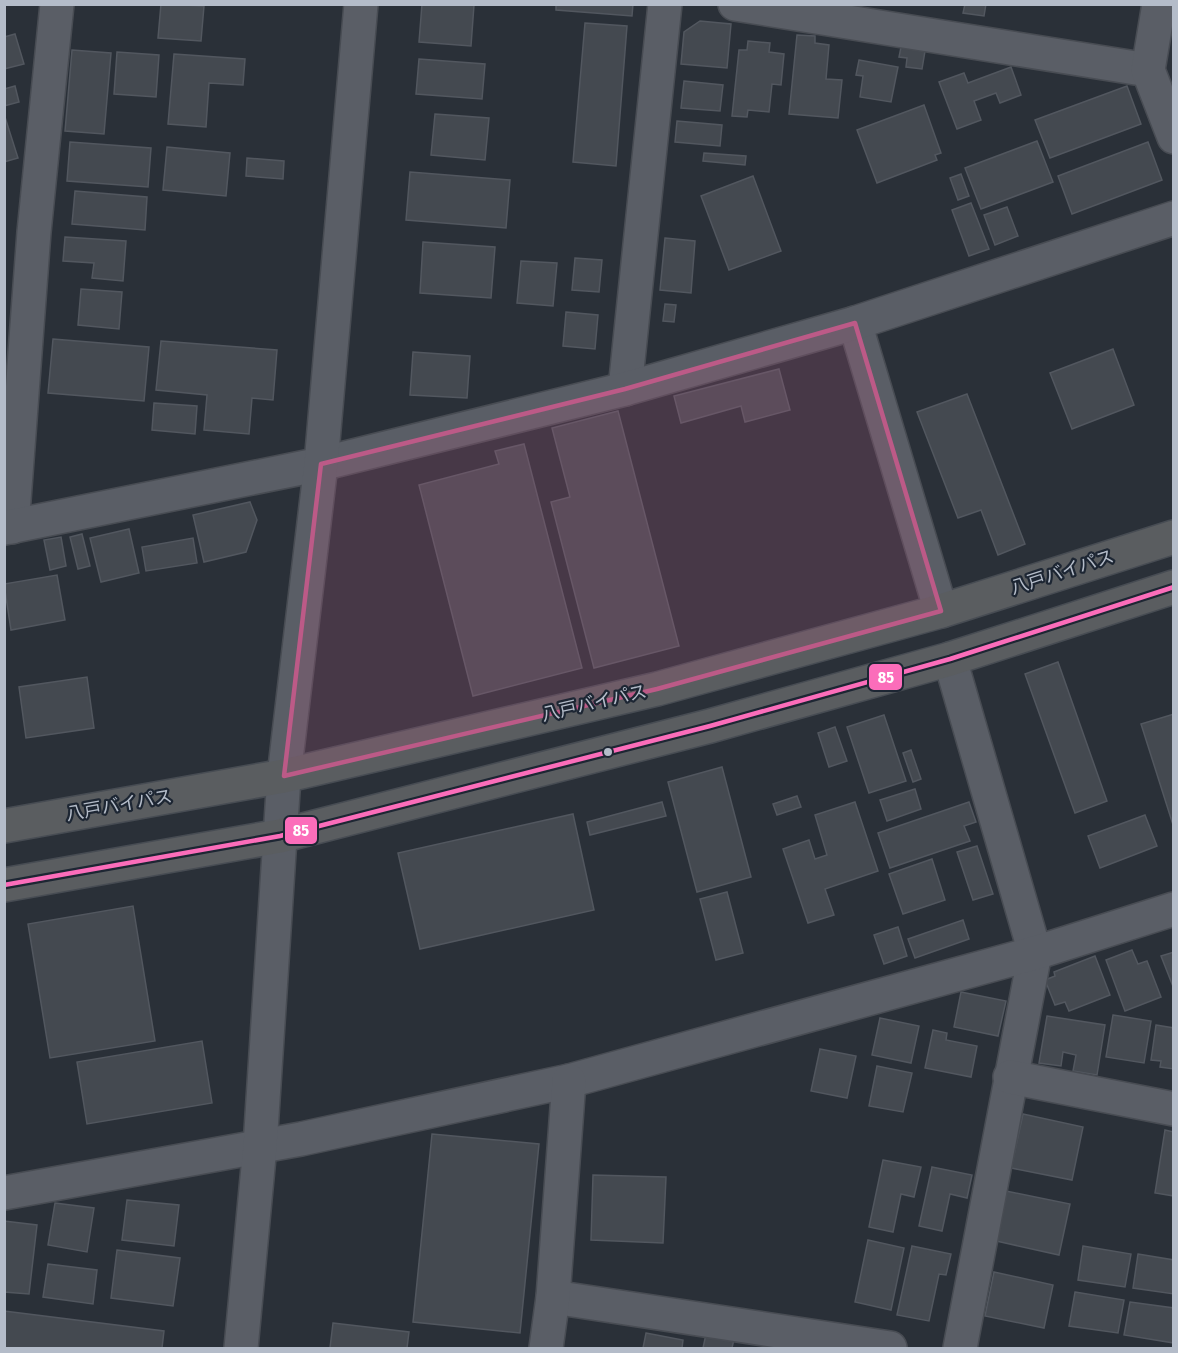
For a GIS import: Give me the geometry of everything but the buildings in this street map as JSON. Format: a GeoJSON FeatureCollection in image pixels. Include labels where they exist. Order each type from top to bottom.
{"type":"FeatureCollection","features":[{"type":"Feature","properties":{"kind":"highway","name":"八戸バイパス"},"geometry":{"type":"LineString","coordinates":[[4,826],[284,776],[657,689],[941,611],[1173,537]]}},
{"type":"Feature","properties":{"kind":"highway"},"geometry":{"type":"LineString","coordinates":[[4,885],[280,836],[699,729],[951,659],[1173,587]]}},
{"type":"Feature","properties":{"kind":"street"},"geometry":{"type":"LineString","coordinates":[[57,4],[19,236],[8,527],[321,464],[625,389],[855,323],[1173,218]]}},
{"type":"Feature","properties":{"kind":"street"},"geometry":{"type":"LineString","coordinates":[[241,1348],[260,1146],[284,776],[321,464],[361,4]]}},
{"type":"Feature","properties":{"kind":"street"},"geometry":{"type":"LineString","coordinates":[[625,389],[665,4]]}},
{"type":"Feature","properties":{"kind":"street"},"geometry":{"type":"LineString","coordinates":[[735,4],[1148,70]]}},
{"type":"Feature","properties":{"kind":"street"},"geometry":{"type":"LineString","coordinates":[[1159,4],[1148,70],[1173,136]]}},
{"type":"Feature","properties":{"kind":"street"},"geometry":{"type":"LineString","coordinates":[[855,323],[941,611]]}},
{"type":"Feature","properties":{"kind":"street"},"geometry":{"type":"LineString","coordinates":[[951,659],[1035,953],[960,1348]]}},
{"type":"Feature","properties":{"kind":"street"},"geometry":{"type":"LineString","coordinates":[[4,1192],[260,1146],[569,1081],[1035,953],[1173,909]]}},
{"type":"Feature","properties":{"kind":"street"},"geometry":{"type":"LineString","coordinates":[[1010,1077],[1173,1109]]}},
{"type":"Feature","properties":{"kind":"street"},"geometry":{"type":"LineString","coordinates":[[546,1348],[553,1297],[569,1081]]}},
{"type":"Feature","properties":{"kind":"street"},"geometry":{"type":"LineString","coordinates":[[553,1297],[890,1348]]}},
{"type":"Feature","properties":{"kind":"highlighted area"},"geometry":{"type":"Polygon","coordinates":[[[855,323],[941,611],[657,689],[284,776],[321,464],[625,389],[855,323]]]}},
{"type":"Feature","properties":{"kind":"transit line","name":"85"},"geometry":{"type":"LineString","coordinates":[[4,885],[280,836],[710,726],[950,659],[1174,587]]}}]}
